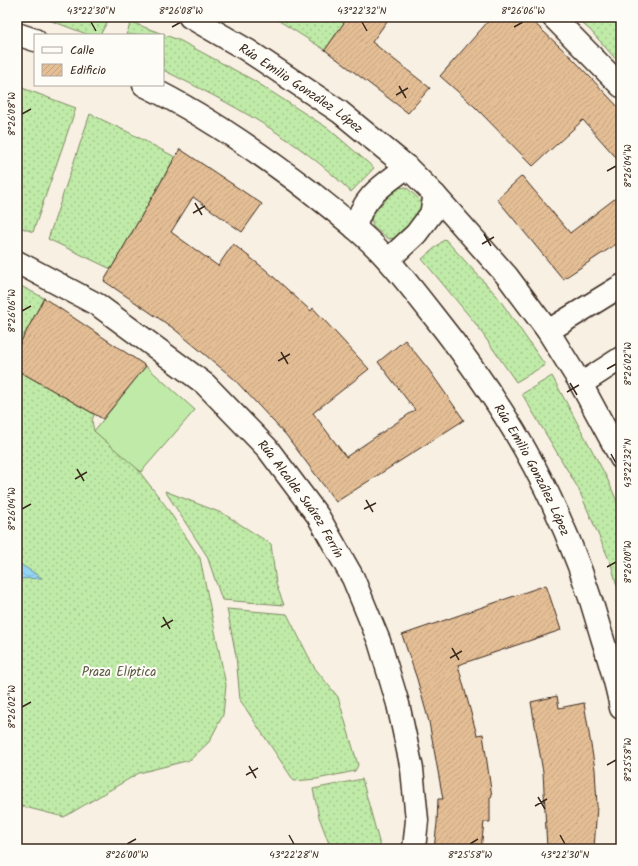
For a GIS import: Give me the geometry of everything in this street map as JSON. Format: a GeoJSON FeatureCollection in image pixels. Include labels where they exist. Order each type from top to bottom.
{"type":"FeatureCollection","features":[{"type":"Feature","properties":{"kind":"street","name":"Rúa Emilio González López"},"geometry":{"type":"LineString","coordinates":[[190,17],[247,50],[340,112],[407,167],[436,195],[507,276],[548,331],[581,384],[621,458]]}},
{"type":"Feature","properties":{"kind":"street"},"geometry":{"type":"LineString","coordinates":[[553,17],[621,86]]}},
{"type":"Feature","properties":{"kind":"street"},"geometry":{"type":"LineString","coordinates":[[17,34],[34,40]]}},
{"type":"Feature","properties":{"kind":"street","name":"Rúa Emilio González López"},"geometry":{"type":"LineString","coordinates":[[146,86],[175,100],[264,155],[355,228],[388,260],[471,365],[523,444],[547,489],[573,547],[595,610],[621,708]]}},
{"type":"Feature","properties":{"kind":"street"},"geometry":{"type":"LineString","coordinates":[[355,228],[359,211],[373,193],[407,167]]}},
{"type":"Feature","properties":{"kind":"street"},"geometry":{"type":"LineString","coordinates":[[388,260],[416,234],[431,214],[436,195]]}},
{"type":"Feature","properties":{"kind":"street","name":"Rúa Alcalde Suárez Ferrín"},"geometry":{"type":"LineString","coordinates":[[17,262],[98,305],[205,384],[267,448],[318,516],[353,578],[379,641],[398,704],[413,776],[418,820],[414,849]]}},
{"type":"Feature","properties":{"kind":"street"},"geometry":{"type":"LineString","coordinates":[[548,331],[621,286]]}},
{"type":"Feature","properties":{"kind":"street"},"geometry":{"type":"LineString","coordinates":[[581,384],[621,358]]}},
{"type":"Feature","properties":{"kind":"green space"},"geometry":{"type":"Polygon","coordinates":[[[41,17],[110,17],[101,34],[86,34],[41,17]]]}},
{"type":"Feature","properties":{"kind":"green space"},"geometry":{"type":"Polygon","coordinates":[[[273,17],[348,17],[325,50],[273,17]]]}},
{"type":"Feature","properties":{"kind":"green space"},"geometry":{"type":"Polygon","coordinates":[[[575,17],[621,17],[621,65],[590,30],[575,17]]]}},
{"type":"Feature","properties":{"kind":"green space"},"geometry":{"type":"Polygon","coordinates":[[[131,22],[163,34],[126,34],[131,22]]]}},
{"type":"Feature","properties":{"kind":"green space"},"geometry":{"type":"Polygon","coordinates":[[[164,35],[181,41],[253,80],[329,129],[374,168],[351,192],[308,155],[285,138],[213,95],[164,70],[164,35]]]}},
{"type":"Feature","properties":{"kind":"green space"},"geometry":{"type":"Polygon","coordinates":[[[17,86],[76,108],[33,232],[17,226],[17,86]]]}},
{"type":"Feature","properties":{"kind":"green space"},"geometry":{"type":"Polygon","coordinates":[[[90,114],[175,157],[111,269],[48,239],[90,114]]]}},
{"type":"Feature","properties":{"kind":"green space"},"geometry":{"type":"Polygon","coordinates":[[[406,187],[420,200],[422,210],[400,237],[389,239],[373,227],[371,216],[396,188],[406,187]]]}},
{"type":"Feature","properties":{"kind":"green space"},"geometry":{"type":"Polygon","coordinates":[[[445,239],[497,296],[545,365],[516,382],[475,323],[422,259],[445,239]]]}},
{"type":"Feature","properties":{"kind":"green space"},"geometry":{"type":"Polygon","coordinates":[[[17,284],[44,298],[17,349],[17,284]]]}},
{"type":"Feature","properties":{"kind":"green space"},"geometry":{"type":"Polygon","coordinates":[[[146,366],[195,410],[141,472],[94,431],[146,366]]]}},
{"type":"Feature","properties":{"kind":"green space","name":"Praza Elíptica"},"geometry":{"type":"Polygon","coordinates":[[[17,370],[94,414],[92,421],[94,431],[132,462],[165,505],[200,558],[226,685],[223,715],[209,742],[190,760],[139,773],[64,817],[17,805],[17,370]]]}},
{"type":"Feature","properties":{"kind":"green space"},"geometry":{"type":"Polygon","coordinates":[[[552,376],[607,478],[621,511],[621,600],[611,564],[578,488],[522,394],[552,376]]]}},
{"type":"Feature","properties":{"kind":"green space"},"geometry":{"type":"Polygon","coordinates":[[[165,491],[224,514],[271,544],[276,584],[284,605],[222,600],[207,556],[165,491]]]}},
{"type":"Feature","properties":{"kind":"green space"},"geometry":{"type":"Polygon","coordinates":[[[227,609],[287,614],[314,667],[338,697],[358,765],[355,771],[317,779],[294,781],[240,700],[236,656],[227,609]]]}},
{"type":"Feature","properties":{"kind":"green space"},"geometry":{"type":"Polygon","coordinates":[[[362,779],[381,849],[331,849],[319,817],[313,789],[362,779]]]}},
{"type":"Feature","properties":{"kind":"water"},"geometry":{"type":"Polygon","coordinates":[[[17,562],[42,578],[17,579],[17,562]]]}},
{"type":"Feature","properties":{"kind":"building"},"geometry":{"type":"Polygon","coordinates":[[[348,17],[390,17],[372,42],[430,88],[408,113],[325,50],[348,17]]]}},
{"type":"Feature","properties":{"kind":"building"},"geometry":{"type":"Polygon","coordinates":[[[492,17],[528,17],[574,60],[621,110],[621,163],[583,120],[533,166],[475,107],[440,76],[492,17]]]}},
{"type":"Feature","properties":{"kind":"building"},"geometry":{"type":"Polygon","coordinates":[[[180,149],[262,204],[242,232],[193,197],[171,232],[218,266],[233,244],[266,270],[311,311],[313,308],[369,369],[313,413],[346,457],[415,410],[378,362],[405,340],[429,370],[464,420],[336,502],[286,435],[233,378],[173,328],[104,281],[180,149]]]}},
{"type":"Feature","properties":{"kind":"building"},"geometry":{"type":"Polygon","coordinates":[[[522,176],[570,233],[621,194],[621,241],[563,279],[497,199],[522,176]]]}},
{"type":"Feature","properties":{"kind":"building"},"geometry":{"type":"Polygon","coordinates":[[[44,298],[146,366],[103,419],[17,370],[17,349],[44,298]]]}},
{"type":"Feature","properties":{"kind":"building"},"geometry":{"type":"Polygon","coordinates":[[[546,585],[561,630],[458,665],[477,735],[483,734],[492,797],[490,797],[490,822],[484,822],[481,849],[434,849],[438,799],[443,799],[429,722],[417,679],[402,635],[546,585]]]}},
{"type":"Feature","properties":{"kind":"building"},"geometry":{"type":"Polygon","coordinates":[[[557,696],[559,708],[584,703],[595,769],[597,806],[594,849],[547,849],[543,772],[531,702],[557,696]]]}}]}
